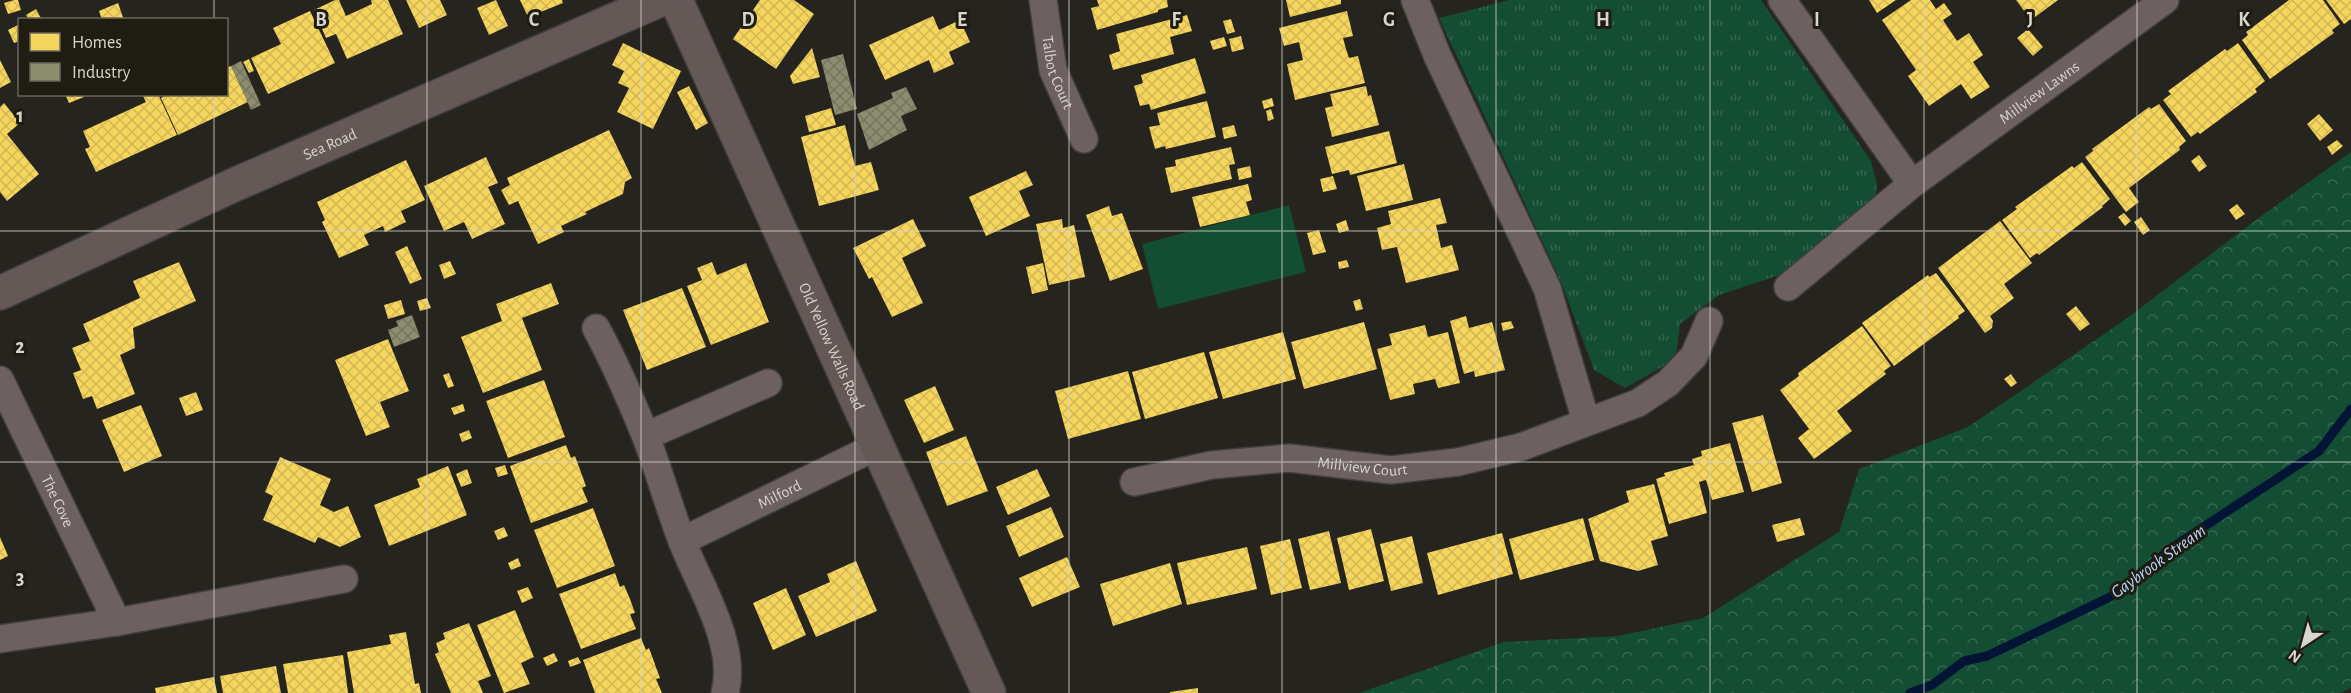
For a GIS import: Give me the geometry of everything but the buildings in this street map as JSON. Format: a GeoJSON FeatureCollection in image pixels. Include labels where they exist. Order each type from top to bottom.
{"type":"FeatureCollection","features":[{"type":"Feature","properties":{"kind":"street","name":"Sea Road"},"geometry":{"type":"LineString","coordinates":[[0,293],[236,184],[660,0]]}},
{"type":"Feature","properties":{"kind":"street","name":"Old Yellow Walls Road"},"geometry":{"type":"LineString","coordinates":[[676,0],[989,693]]}},
{"type":"Feature","properties":{"kind":"street","name":"Talbot Court"},"geometry":{"type":"LineString","coordinates":[[1043,0],[1053,70],[1084,139]]}},
{"type":"Feature","properties":{"kind":"street"},"geometry":{"type":"LineString","coordinates":[[1415,0],[1437,54],[1547,288],[1586,421]]}},
{"type":"Feature","properties":{"kind":"street"},"geometry":{"type":"LineString","coordinates":[[1782,0],[1912,184]]}},
{"type":"Feature","properties":{"kind":"street","name":"Millview Lawns"},"geometry":{"type":"LineString","coordinates":[[1788,287],[1912,184],[2165,0]]}},
{"type":"Feature","properties":{"kind":"street","name":"Millview Court"},"geometry":{"type":"LineString","coordinates":[[1134,482],[1212,465],[1289,458],[1392,470],[1458,462],[1521,447],[1638,403],[1668,383],[1694,356],[1709,321]]}},
{"type":"Feature","properties":{"kind":"street"},"geometry":{"type":"LineString","coordinates":[[596,328],[646,436],[682,541],[720,631],[729,678],[725,693]]}},
{"type":"Feature","properties":{"kind":"street","name":"The Cove"},"geometry":{"type":"LineString","coordinates":[[0,380],[117,622]]}},
{"type":"Feature","properties":{"kind":"street"},"geometry":{"type":"LineString","coordinates":[[646,436],[768,383]]}},
{"type":"Feature","properties":{"kind":"street","name":"Milford"},"geometry":{"type":"LineString","coordinates":[[682,541],[877,446]]}},
{"type":"Feature","properties":{"kind":"street"},"geometry":{"type":"LineString","coordinates":[[0,639],[117,622],[344,579]]}},
{"type":"Feature","properties":{"kind":"green space"},"geometry":{"type":"Polygon","coordinates":[[[1509,0],[1761,0],[1871,161],[1877,184],[1875,200],[1791,271],[1719,295],[1680,324],[1677,350],[1669,363],[1625,388],[1594,370],[1561,282],[1439,18],[1509,0]]]}},
{"type":"Feature","properties":{"kind":"green space"},"geometry":{"type":"Polygon","coordinates":[[[2351,152],[2351,688],[2340,693],[1359,693],[1504,642],[1618,636],[1703,618],[1839,532],[1859,469],[1968,427],[2126,319],[2249,225],[2351,152]]]}},
{"type":"Feature","properties":{"kind":"green space"},"geometry":{"type":"Polygon","coordinates":[[[1289,205],[1306,272],[1158,309],[1142,244],[1289,205]]]}},
{"type":"Feature","properties":{"kind":"waterway","name":"Gaybrook Stream"},"geometry":{"type":"LineString","coordinates":[[1910,693],[1932,685],[1964,661],[1987,656],[2110,597],[2176,545],[2319,451],[2351,409]]}}]}
